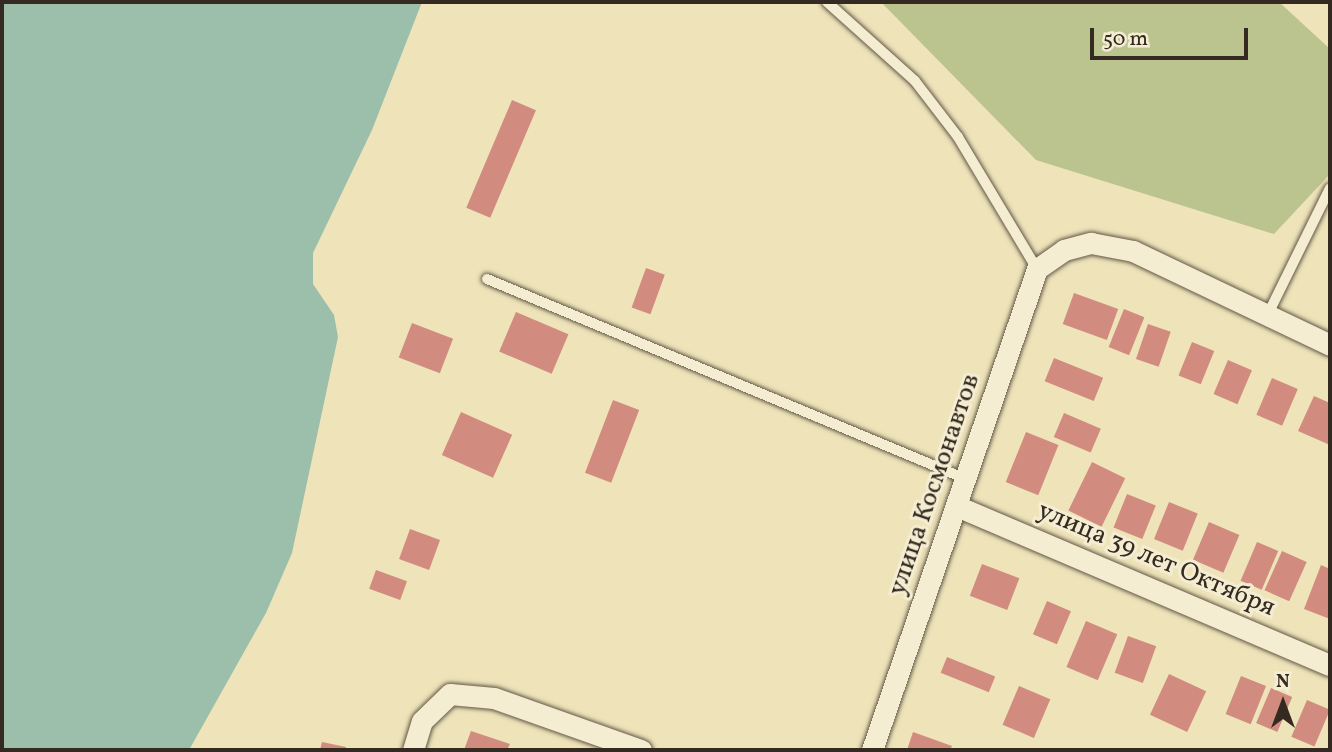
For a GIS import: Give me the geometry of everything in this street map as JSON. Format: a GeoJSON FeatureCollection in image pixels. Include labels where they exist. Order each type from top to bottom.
{"type":"FeatureCollection","features":[{"type":"Feature","properties":{"kind":"street"},"geometry":{"type":"LineString","coordinates":[[1037,269],[1064,250],[1091,243],[1133,251],[1330,345]]}},
{"type":"Feature","properties":{"kind":"street","name":"улица Космонавтов"},"geometry":{"type":"LineString","coordinates":[[872,750],[959,507],[1037,269]]}},
{"type":"Feature","properties":{"kind":"street","name":"улица 39 лет Октября"},"geometry":{"type":"LineString","coordinates":[[959,507],[1330,665]]}},
{"type":"Feature","properties":{"kind":"street"},"geometry":{"type":"LineString","coordinates":[[413,750],[422,721],[450,694],[494,698],[641,750]]}},
{"type":"Feature","properties":{"kind":"lane"},"geometry":{"type":"LineString","coordinates":[[827,2],[915,81],[958,137],[1037,269]]}},
{"type":"Feature","properties":{"kind":"lane"},"geometry":{"type":"LineString","coordinates":[[1268,314],[1330,188]]}},
{"type":"Feature","properties":{"kind":"lane"},"geometry":{"type":"LineString","coordinates":[[487,279],[968,480]]}},
{"type":"Feature","properties":{"kind":"shaded area"},"geometry":{"type":"Polygon","coordinates":[[[2,2],[422,2],[372,130],[313,253],[313,284],[334,315],[338,337],[292,553],[266,613],[189,750],[2,750],[2,2]]]}},
{"type":"Feature","properties":{"kind":"shaded area"},"geometry":{"type":"Polygon","coordinates":[[[881,2],[1279,2],[1330,49],[1330,174],[1274,234],[1036,160],[881,2]]]}},
{"type":"Feature","properties":{"kind":"building"},"geometry":{"type":"Polygon","coordinates":[[[512,100],[536,110],[490,218],[466,208],[512,100]]]}},
{"type":"Feature","properties":{"kind":"building"},"geometry":{"type":"Polygon","coordinates":[[[646,268],[665,275],[650,314],[632,307],[646,268]]]}},
{"type":"Feature","properties":{"kind":"building"},"geometry":{"type":"Polygon","coordinates":[[[1074,293],[1118,309],[1107,340],[1063,324],[1074,293]]]}},
{"type":"Feature","properties":{"kind":"building"},"geometry":{"type":"Polygon","coordinates":[[[1124,309],[1144,317],[1129,355],[1109,347],[1124,309]]]}},
{"type":"Feature","properties":{"kind":"building"},"geometry":{"type":"Polygon","coordinates":[[[516,312],[568,334],[552,374],[499,352],[516,312]]]}},
{"type":"Feature","properties":{"kind":"building"},"geometry":{"type":"Polygon","coordinates":[[[412,323],[453,339],[440,373],[399,358],[412,323]]]}},
{"type":"Feature","properties":{"kind":"building"},"geometry":{"type":"Polygon","coordinates":[[[1148,324],[1171,332],[1159,367],[1136,359],[1148,324]]]}},
{"type":"Feature","properties":{"kind":"building"},"geometry":{"type":"Polygon","coordinates":[[[1192,342],[1214,351],[1201,384],[1179,375],[1192,342]]]}},
{"type":"Feature","properties":{"kind":"building"},"geometry":{"type":"Polygon","coordinates":[[[1054,358],[1103,378],[1094,401],[1045,381],[1054,358]]]}},
{"type":"Feature","properties":{"kind":"building"},"geometry":{"type":"Polygon","coordinates":[[[1228,360],[1252,370],[1237,404],[1214,394],[1228,360]]]}},
{"type":"Feature","properties":{"kind":"building"},"geometry":{"type":"Polygon","coordinates":[[[1272,378],[1298,389],[1282,426],[1256,415],[1272,378]]]}},
{"type":"Feature","properties":{"kind":"building"},"geometry":{"type":"Polygon","coordinates":[[[1314,396],[1330,403],[1330,445],[1298,431],[1314,396]]]}},
{"type":"Feature","properties":{"kind":"building"},"geometry":{"type":"Polygon","coordinates":[[[613,400],[639,410],[611,483],[585,473],[613,400]]]}},
{"type":"Feature","properties":{"kind":"building"},"geometry":{"type":"Polygon","coordinates":[[[461,412],[512,435],[493,478],[442,455],[461,412]]]}},
{"type":"Feature","properties":{"kind":"building"},"geometry":{"type":"Polygon","coordinates":[[[1064,413],[1101,429],[1091,453],[1054,437],[1064,413]]]}},
{"type":"Feature","properties":{"kind":"building"},"geometry":{"type":"Polygon","coordinates":[[[1026,432],[1058,445],[1038,495],[1006,482],[1026,432]]]}},
{"type":"Feature","properties":{"kind":"building"},"geometry":{"type":"Polygon","coordinates":[[[1092,462],[1125,478],[1102,527],[1068,511],[1092,462]]]}},
{"type":"Feature","properties":{"kind":"building"},"geometry":{"type":"Polygon","coordinates":[[[1127,494],[1156,506],[1142,539],[1114,527],[1127,494]]]}},
{"type":"Feature","properties":{"kind":"building"},"geometry":{"type":"Polygon","coordinates":[[[1169,502],[1198,514],[1183,551],[1154,539],[1169,502]]]}},
{"type":"Feature","properties":{"kind":"building"},"geometry":{"type":"Polygon","coordinates":[[[1209,522],[1239,535],[1223,573],[1193,560],[1209,522]]]}},
{"type":"Feature","properties":{"kind":"building"},"geometry":{"type":"Polygon","coordinates":[[[410,529],[440,540],[429,570],[399,559],[410,529]]]}},
{"type":"Feature","properties":{"kind":"building"},"geometry":{"type":"Polygon","coordinates":[[[1257,542],[1278,551],[1262,590],[1241,581],[1257,542]]]}},
{"type":"Feature","properties":{"kind":"building"},"geometry":{"type":"Polygon","coordinates":[[[1282,551],[1307,562],[1289,601],[1265,590],[1282,551]]]}},
{"type":"Feature","properties":{"kind":"building"},"geometry":{"type":"Polygon","coordinates":[[[982,564],[1019,578],[1007,610],[970,596],[982,564]]]}},
{"type":"Feature","properties":{"kind":"building"},"geometry":{"type":"Polygon","coordinates":[[[1321,565],[1330,569],[1330,619],[1304,609],[1321,565]]]}},
{"type":"Feature","properties":{"kind":"building"},"geometry":{"type":"Polygon","coordinates":[[[376,570],[407,581],[400,600],[369,589],[376,570]]]}},
{"type":"Feature","properties":{"kind":"building"},"geometry":{"type":"Polygon","coordinates":[[[1047,601],[1071,611],[1057,644],[1033,634],[1047,601]]]}},
{"type":"Feature","properties":{"kind":"building"},"geometry":{"type":"Polygon","coordinates":[[[1086,621],[1117,634],[1098,680],[1066,667],[1086,621]]]}},
{"type":"Feature","properties":{"kind":"building"},"geometry":{"type":"Polygon","coordinates":[[[1128,636],[1156,646],[1143,683],[1115,673],[1128,636]]]}},
{"type":"Feature","properties":{"kind":"building"},"geometry":{"type":"Polygon","coordinates":[[[947,657],[995,676],[989,692],[941,673],[947,657]]]}},
{"type":"Feature","properties":{"kind":"building"},"geometry":{"type":"Polygon","coordinates":[[[1169,674],[1206,691],[1187,732],[1150,715],[1169,674]]]}},
{"type":"Feature","properties":{"kind":"building"},"geometry":{"type":"Polygon","coordinates":[[[1241,676],[1266,686],[1251,724],[1226,714],[1241,676]]]}},
{"type":"Feature","properties":{"kind":"building"},"geometry":{"type":"Polygon","coordinates":[[[1019,686],[1050,699],[1034,738],[1003,725],[1019,686]]]}},
{"type":"Feature","properties":{"kind":"building"},"geometry":{"type":"Polygon","coordinates":[[[1271,688],[1292,697],[1277,732],[1256,723],[1271,688]]]}},
{"type":"Feature","properties":{"kind":"building"},"geometry":{"type":"Polygon","coordinates":[[[1307,700],[1330,710],[1314,747],[1291,737],[1307,700]]]}},
{"type":"Feature","properties":{"kind":"building"},"geometry":{"type":"Polygon","coordinates":[[[471,731],[510,744],[507,750],[464,750],[471,731]]]}},
{"type":"Feature","properties":{"kind":"building"},"geometry":{"type":"Polygon","coordinates":[[[913,732],[952,746],[950,750],[907,750],[913,732]]]}},
{"type":"Feature","properties":{"kind":"building"},"geometry":{"type":"Polygon","coordinates":[[[322,742],[346,747],[345,750],[320,750],[322,742]]]}}]}
